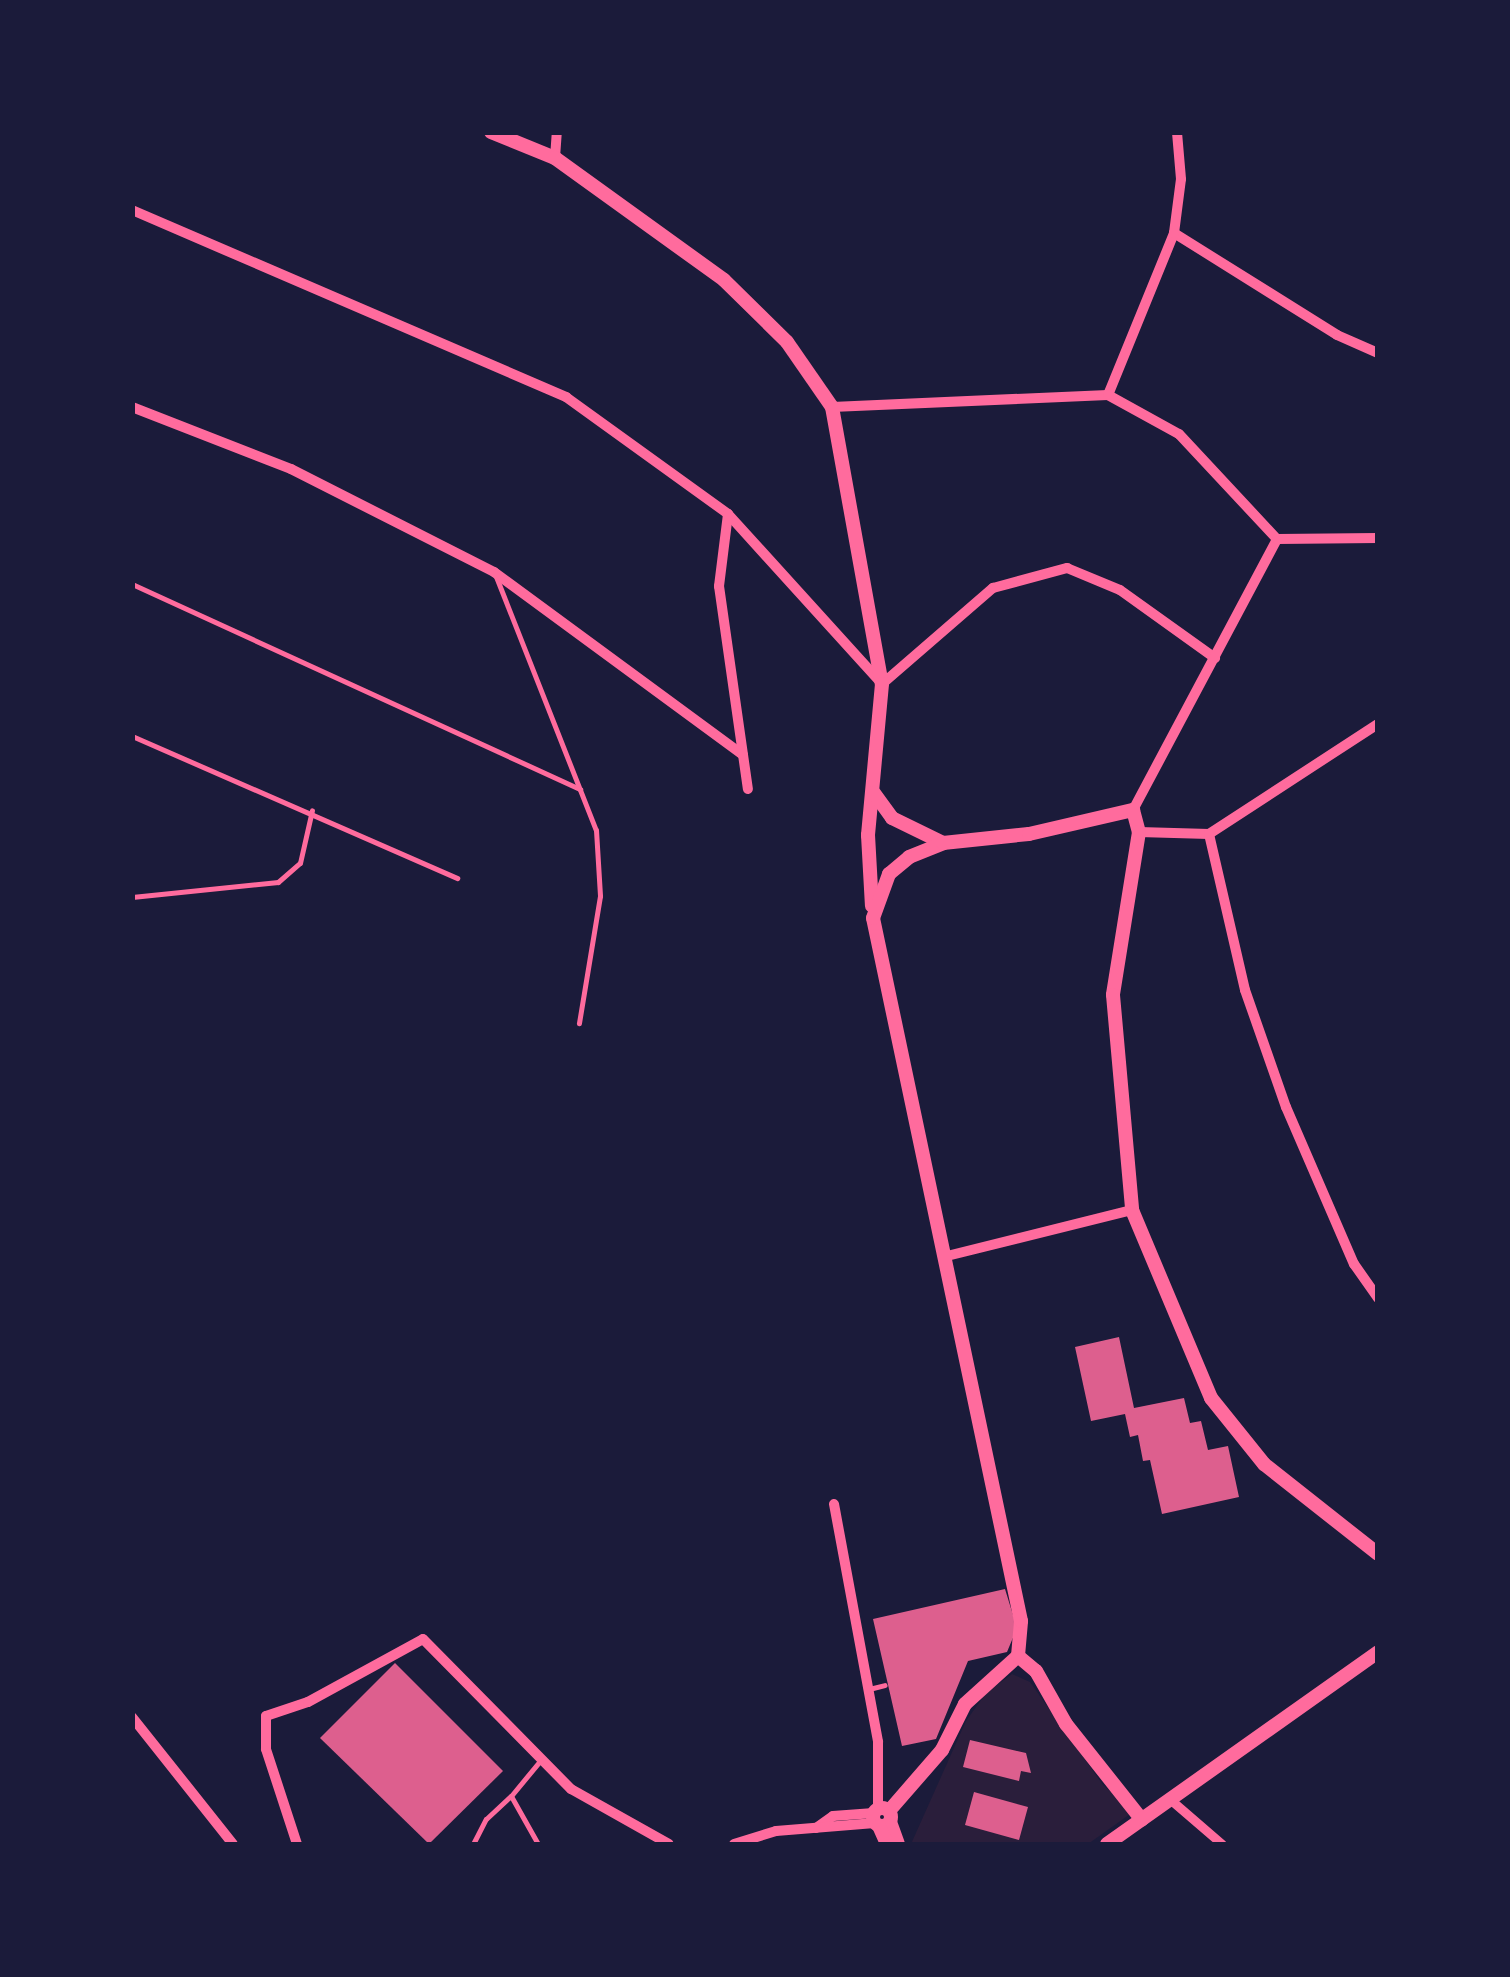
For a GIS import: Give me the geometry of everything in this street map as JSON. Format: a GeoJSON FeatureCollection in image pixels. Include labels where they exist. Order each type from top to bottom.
{"type":"FeatureCollection","features":[{"type":"Feature","properties":{"kind":"street"},"geometry":{"type":"LineString","coordinates":[[491,132],[555,158],[724,280],[787,342],[832,407],[882,684],[867,862],[873,918],[904,1087],[947,1256],[1024,1637],[1018,1656],[965,1704],[942,1750],[881,1817],[832,1816],[816,1828],[776,1832],[734,1844]]}},
{"type":"Feature","properties":{"kind":"street"},"geometry":{"type":"LineString","coordinates":[[555,158],[556,132]]}},
{"type":"Feature","properties":{"kind":"street"},"geometry":{"type":"LineString","coordinates":[[1108,395],[1174,233],[1181,179],[1177,132]]}},
{"type":"Feature","properties":{"kind":"street"},"geometry":{"type":"LineString","coordinates":[[132,210],[566,397],[728,514],[882,684]]}},
{"type":"Feature","properties":{"kind":"street"},"geometry":{"type":"LineString","coordinates":[[1174,233],[1336,335],[1378,353]]}},
{"type":"Feature","properties":{"kind":"street"},"geometry":{"type":"LineString","coordinates":[[832,407],[1108,395],[1179,434],[1277,539],[1378,538]]}},
{"type":"Feature","properties":{"kind":"street"},"geometry":{"type":"LineString","coordinates":[[132,407],[291,469],[494,572],[743,755]]}},
{"type":"Feature","properties":{"kind":"street"},"geometry":{"type":"LineString","coordinates":[[728,514],[719,586],[748,789]]}},
{"type":"Feature","properties":{"kind":"street"},"geometry":{"type":"LineString","coordinates":[[1277,539],[1133,810],[1140,832],[1113,995],[1132,1210],[1211,1398],[1264,1464],[1378,1554]]}},
{"type":"Feature","properties":{"kind":"street"},"geometry":{"type":"LineString","coordinates":[[882,684],[993,588],[1066,568],[1120,590],[1215,658]]}},
{"type":"Feature","properties":{"kind":"street"},"geometry":{"type":"LineString","coordinates":[[1140,832],[1208,834],[1378,724]]}},
{"type":"Feature","properties":{"kind":"street"},"geometry":{"type":"LineString","coordinates":[[874,794],[892,818],[943,843]]}},
{"type":"Feature","properties":{"kind":"street"},"geometry":{"type":"LineString","coordinates":[[873,918],[889,874],[908,857],[943,843],[1028,834],[1133,810]]}},
{"type":"Feature","properties":{"kind":"street"},"geometry":{"type":"LineString","coordinates":[[1208,834],[1245,990],[1286,1108],[1354,1264],[1378,1298]]}},
{"type":"Feature","properties":{"kind":"street"},"geometry":{"type":"LineString","coordinates":[[947,1256],[1132,1210]]}},
{"type":"Feature","properties":{"kind":"street"},"geometry":{"type":"LineString","coordinates":[[834,1504],[882,1773],[881,1817],[887,1844]]}},
{"type":"Feature","properties":{"kind":"street"},"geometry":{"type":"LineString","coordinates":[[296,1844],[266,1749],[266,1716],[308,1702],[413,1645],[432,1642],[540,1762],[600,1809],[668,1844]]}},
{"type":"Feature","properties":{"kind":"street"},"geometry":{"type":"LineString","coordinates":[[1107,1844],[1378,1652]]}},
{"type":"Feature","properties":{"kind":"street"},"geometry":{"type":"LineString","coordinates":[[1018,1656],[1036,1671],[1066,1724],[1142,1820]]}},
{"type":"Feature","properties":{"kind":"street"},"geometry":{"type":"LineString","coordinates":[[132,1717],[233,1844]]}},
{"type":"Feature","properties":{"kind":"street"},"geometry":{"type":"LineString","coordinates":[[1172,1801],[1222,1844]]}},
{"type":"Feature","properties":{"kind":"street"},"geometry":{"type":"LineString","coordinates":[[881,1817],[898,1844]]}},
{"type":"Feature","properties":{"kind":"lane"},"geometry":{"type":"LineString","coordinates":[[494,572],[580,789],[602,864],[579,1023]]}},
{"type":"Feature","properties":{"kind":"lane"},"geometry":{"type":"LineString","coordinates":[[132,584],[580,789]]}},
{"type":"Feature","properties":{"kind":"lane"},"geometry":{"type":"LineString","coordinates":[[132,736],[312,810],[457,878]]}},
{"type":"Feature","properties":{"kind":"lane"},"geometry":{"type":"LineString","coordinates":[[132,897],[278,882],[300,864],[312,810]]}},
{"type":"Feature","properties":{"kind":"lane"},"geometry":{"type":"LineString","coordinates":[[868,1689],[886,1686]]}},
{"type":"Feature","properties":{"kind":"lane"},"geometry":{"type":"LineString","coordinates":[[473,1844],[486,1820],[540,1762]]}},
{"type":"Feature","properties":{"kind":"lane"},"geometry":{"type":"LineString","coordinates":[[511,1796],[538,1844]]}},
{"type":"Feature","properties":{"kind":"lane"},"geometry":{"type":"LineString","coordinates":[[769,1844],[776,1832]]}},
{"type":"Feature","properties":{"kind":"shaded area"},"geometry":{"type":"Polygon","coordinates":[[[1012,1674],[1030,1682],[1103,1785],[1133,1812],[1088,1844],[911,1844],[966,1721],[986,1693],[1012,1674]]]}},
{"type":"Feature","properties":{"kind":"building"},"geometry":{"type":"Polygon","coordinates":[[[1119,1337],[1134,1408],[1184,1398],[1190,1423],[1201,1421],[1208,1450],[1228,1446],[1239,1497],[1162,1514],[1150,1460],[1143,1461],[1138,1435],[1130,1437],[1125,1414],[1091,1421],[1075,1347],[1119,1337]]]}},
{"type":"Feature","properties":{"kind":"building"},"geometry":{"type":"Polygon","coordinates":[[[1005,1589],[1017,1628],[1007,1652],[968,1661],[936,1739],[902,1746],[873,1619],[1005,1589]]]}},
{"type":"Feature","properties":{"kind":"building"},"geometry":{"type":"Polygon","coordinates":[[[395,1663],[503,1771],[429,1844],[320,1738],[395,1663]]]}},
{"type":"Feature","properties":{"kind":"building"},"geometry":{"type":"Polygon","coordinates":[[[970,1740],[1026,1753],[1031,1773],[1021,1771],[1019,1781],[963,1767],[970,1740]]]}},
{"type":"Feature","properties":{"kind":"building"},"geometry":{"type":"Polygon","coordinates":[[[974,1792],[1028,1807],[1019,1840],[965,1825],[974,1792]]]}}]}
